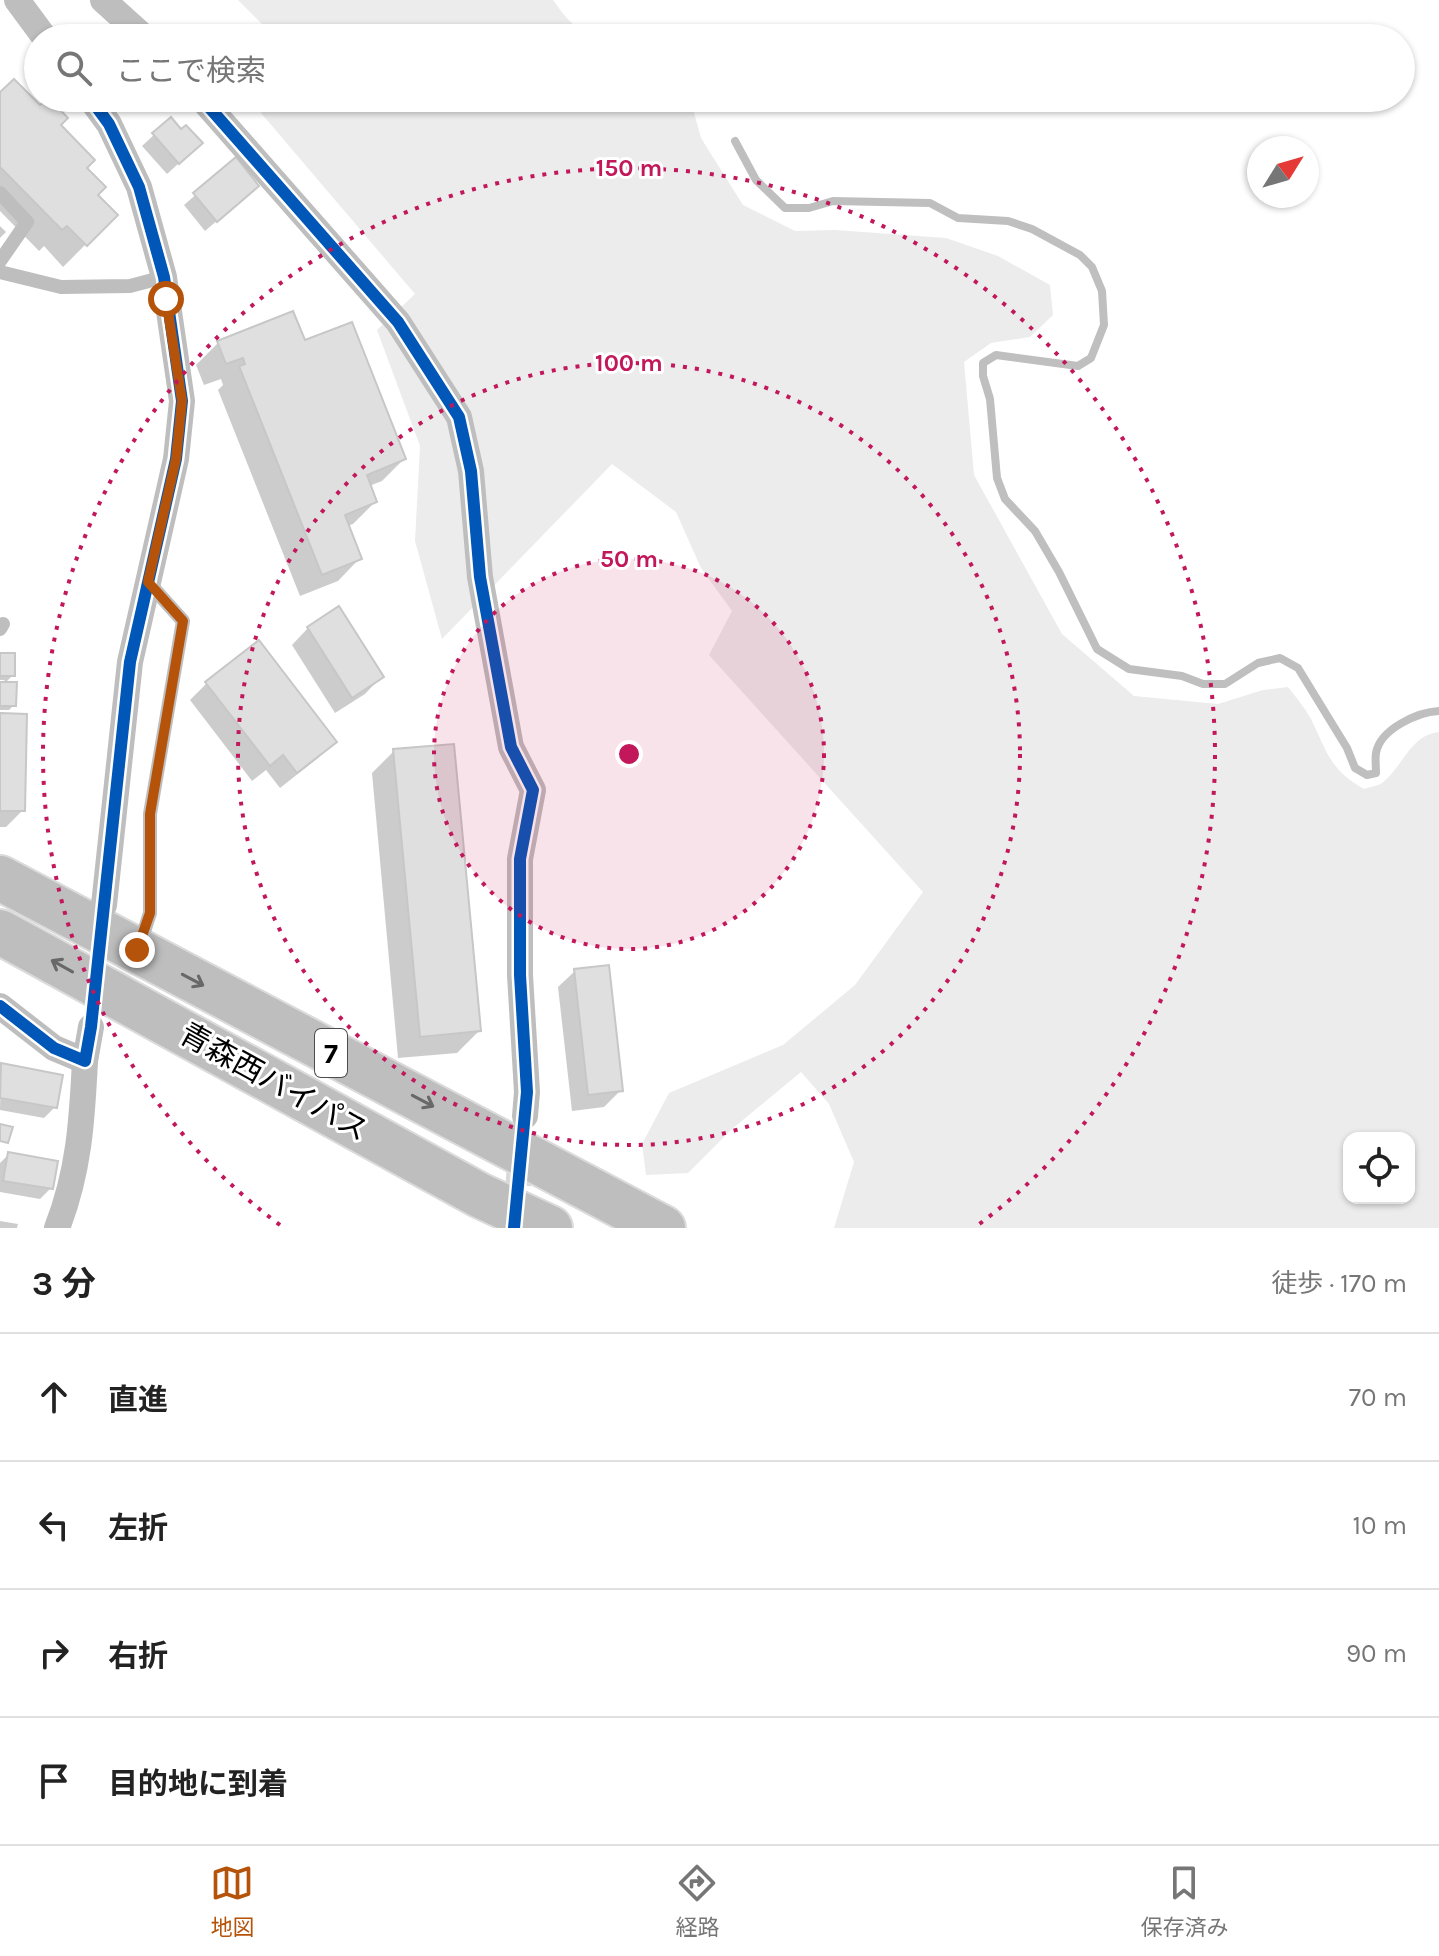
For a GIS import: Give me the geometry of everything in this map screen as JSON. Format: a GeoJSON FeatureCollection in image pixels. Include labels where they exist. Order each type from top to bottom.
{"type":"FeatureCollection","features":[{"type":"Feature","properties":{"kind":"highway","name":"青森西バイパス"},"geometry":{"type":"LineString","coordinates":[[0,878],[663,1228]]}},
{"type":"Feature","properties":{"kind":"highway","name":"青森西バイパス"},"geometry":{"type":"LineString","coordinates":[[0,932],[479,1195],[550,1228]]}},
{"type":"Feature","properties":{"kind":"highway"},"geometry":{"type":"LineString","coordinates":[[479,1195],[536,1228]]}},
{"type":"Feature","properties":{"kind":"street"},"geometry":{"type":"LineString","coordinates":[[17,0],[35,24]]}},
{"type":"Feature","properties":{"kind":"street"},"geometry":{"type":"LineString","coordinates":[[103,0],[130,24]]}},
{"type":"Feature","properties":{"kind":"street"},"geometry":{"type":"LineString","coordinates":[[100,112],[139,187],[164,277],[182,401],[176,459],[130,662],[104,905]]}},
{"type":"Feature","properties":{"kind":"street"},"geometry":{"type":"LineString","coordinates":[[213,112],[398,322],[459,417],[471,471],[480,577],[511,747],[533,790],[520,859],[520,975],[527,1092],[525,1116]]}},
{"type":"Feature","properties":{"kind":"street"},"geometry":{"type":"LineString","coordinates":[[0,1006],[54,1048],[85,1061]]}},
{"type":"Feature","properties":{"kind":"street"},"geometry":{"type":"LineString","coordinates":[[57,1228],[68,1200],[80,1142],[85,1061],[91,1027]]}},
{"type":"Feature","properties":{"kind":"lane"},"geometry":{"type":"LineString","coordinates":[[0,193],[27,222],[0,261]]}},
{"type":"Feature","properties":{"kind":"lane"},"geometry":{"type":"LineString","coordinates":[[0,272],[61,287],[130,286],[164,277]]}},
{"type":"Feature","properties":{"kind":"lane"},"geometry":{"type":"LineString","coordinates":[[137,950],[150,913],[150,814],[183,621],[148,582]]}},
{"type":"Feature","properties":{"kind":"shaded area"},"geometry":{"type":"Polygon","coordinates":[[[238,0],[553,0],[574,24],[262,24],[238,0]]]}},
{"type":"Feature","properties":{"kind":"shaded area"},"geometry":{"type":"Polygon","coordinates":[[[262,112],[694,112],[701,138],[743,205],[795,231],[835,230],[946,238],[998,256],[1050,285],[1053,315],[1030,337],[991,343],[964,362],[974,475],[1062,634],[1134,696],[1218,704],[1263,690],[1288,687],[1309,715],[1337,767],[1364,789],[1382,783],[1414,745],[1429,734],[1439,732],[1439,1228],[834,1228],[854,1162],[829,1104],[801,1072],[732,1129],[688,1173],[646,1175],[642,1144],[669,1093],[783,1045],[855,985],[923,892],[709,655],[732,611],[701,568],[676,512],[612,464],[442,639],[415,541],[420,446],[377,330],[415,294],[262,112]]]}},
{"type":"Feature","properties":{"kind":"building"},"geometry":{"type":"Polygon","coordinates":[[[14,79],[24,89],[24,112],[62,112],[68,118],[61,125],[95,160],[87,168],[106,187],[98,195],[118,215],[87,246],[67,226],[62,230],[0,167],[0,92],[14,79]]]}},
{"type":"Feature","properties":{"kind":"building"},"geometry":{"type":"Polygon","coordinates":[[[171,117],[181,129],[186,125],[203,143],[179,164],[152,133],[171,117]]]}},
{"type":"Feature","properties":{"kind":"building"},"geometry":{"type":"Polygon","coordinates":[[[236,157],[259,186],[217,222],[193,193],[236,157]]]}},
{"type":"Feature","properties":{"kind":"building"},"geometry":{"type":"Polygon","coordinates":[[[293,311],[305,340],[352,322],[406,459],[367,475],[377,502],[345,515],[362,559],[322,575],[239,366],[245,364],[243,358],[226,364],[217,341],[293,311]]]}},
{"type":"Feature","properties":{"kind":"building"},"geometry":{"type":"Polygon","coordinates":[[[339,606],[384,677],[352,698],[307,627],[339,606]]]}},
{"type":"Feature","properties":{"kind":"building"},"geometry":{"type":"Polygon","coordinates":[[[259,640],[337,742],[297,773],[283,755],[270,766],[205,682],[259,640]]]}},
{"type":"Feature","properties":{"kind":"building"},"geometry":{"type":"Polygon","coordinates":[[[0,653],[15,653],[15,676],[0,676],[0,653]]]}},
{"type":"Feature","properties":{"kind":"building"},"geometry":{"type":"Polygon","coordinates":[[[0,682],[17,682],[16,706],[0,706],[0,682]]]}},
{"type":"Feature","properties":{"kind":"building"},"geometry":{"type":"Polygon","coordinates":[[[0,713],[27,714],[25,811],[0,811],[0,713]]]}},
{"type":"Feature","properties":{"kind":"building"},"geometry":{"type":"Polygon","coordinates":[[[454,744],[481,1031],[420,1037],[393,749],[454,744]]]}},
{"type":"Feature","properties":{"kind":"building"},"geometry":{"type":"Polygon","coordinates":[[[609,965],[623,1091],[588,1095],[574,969],[609,965]]]}},
{"type":"Feature","properties":{"kind":"building"},"geometry":{"type":"Polygon","coordinates":[[[1,1063],[63,1075],[57,1108],[0,1098],[1,1063]]]}},
{"type":"Feature","properties":{"kind":"building"},"geometry":{"type":"Polygon","coordinates":[[[0,1124],[13,1127],[8,1143],[0,1141],[0,1124]]]}},
{"type":"Feature","properties":{"kind":"building"},"geometry":{"type":"Polygon","coordinates":[[[8,1152],[58,1161],[53,1189],[3,1181],[8,1152]]]}},
{"type":"Feature","properties":{"kind":"waterway"},"geometry":{"type":"LineString","coordinates":[[735,141],[756,180],[785,208],[809,208],[833,201],[930,203],[958,218],[1008,221],[1032,229],[1080,255],[1092,267],[1102,291],[1104,325],[1091,358],[1078,366],[996,355],[983,363],[983,376],[990,399],[997,478],[1005,499],[1035,531],[1097,649],[1129,669],[1182,676],[1203,684],[1225,684],[1258,663],[1280,658],[1298,668],[1347,748],[1355,768],[1367,775],[1376,773],[1379,744],[1392,729],[1411,718],[1439,711]]}},
{"type":"Feature","properties":{"kind":"tunnel"},"geometry":{"type":"LineString","coordinates":[[515,1224],[522,1144]]}},
{"type":"Feature","properties":{"kind":"cycle path"},"geometry":{"type":"LineString","coordinates":[[0,1006],[54,1048],[85,1061],[130,662],[176,459],[182,401],[164,277],[139,187],[100,112]]}},
{"type":"Feature","properties":{"kind":"cycle path"},"geometry":{"type":"LineString","coordinates":[[213,112],[398,322],[459,417],[471,471],[480,577],[511,747],[533,790],[520,859],[520,975],[527,1092],[514,1228]]}},
{"type":"Feature","properties":{"kind":"route"},"geometry":{"type":"LineString","coordinates":[[137,950],[150,913],[150,814],[183,621],[148,582],[176,459],[182,401],[166,299]]}}]}
